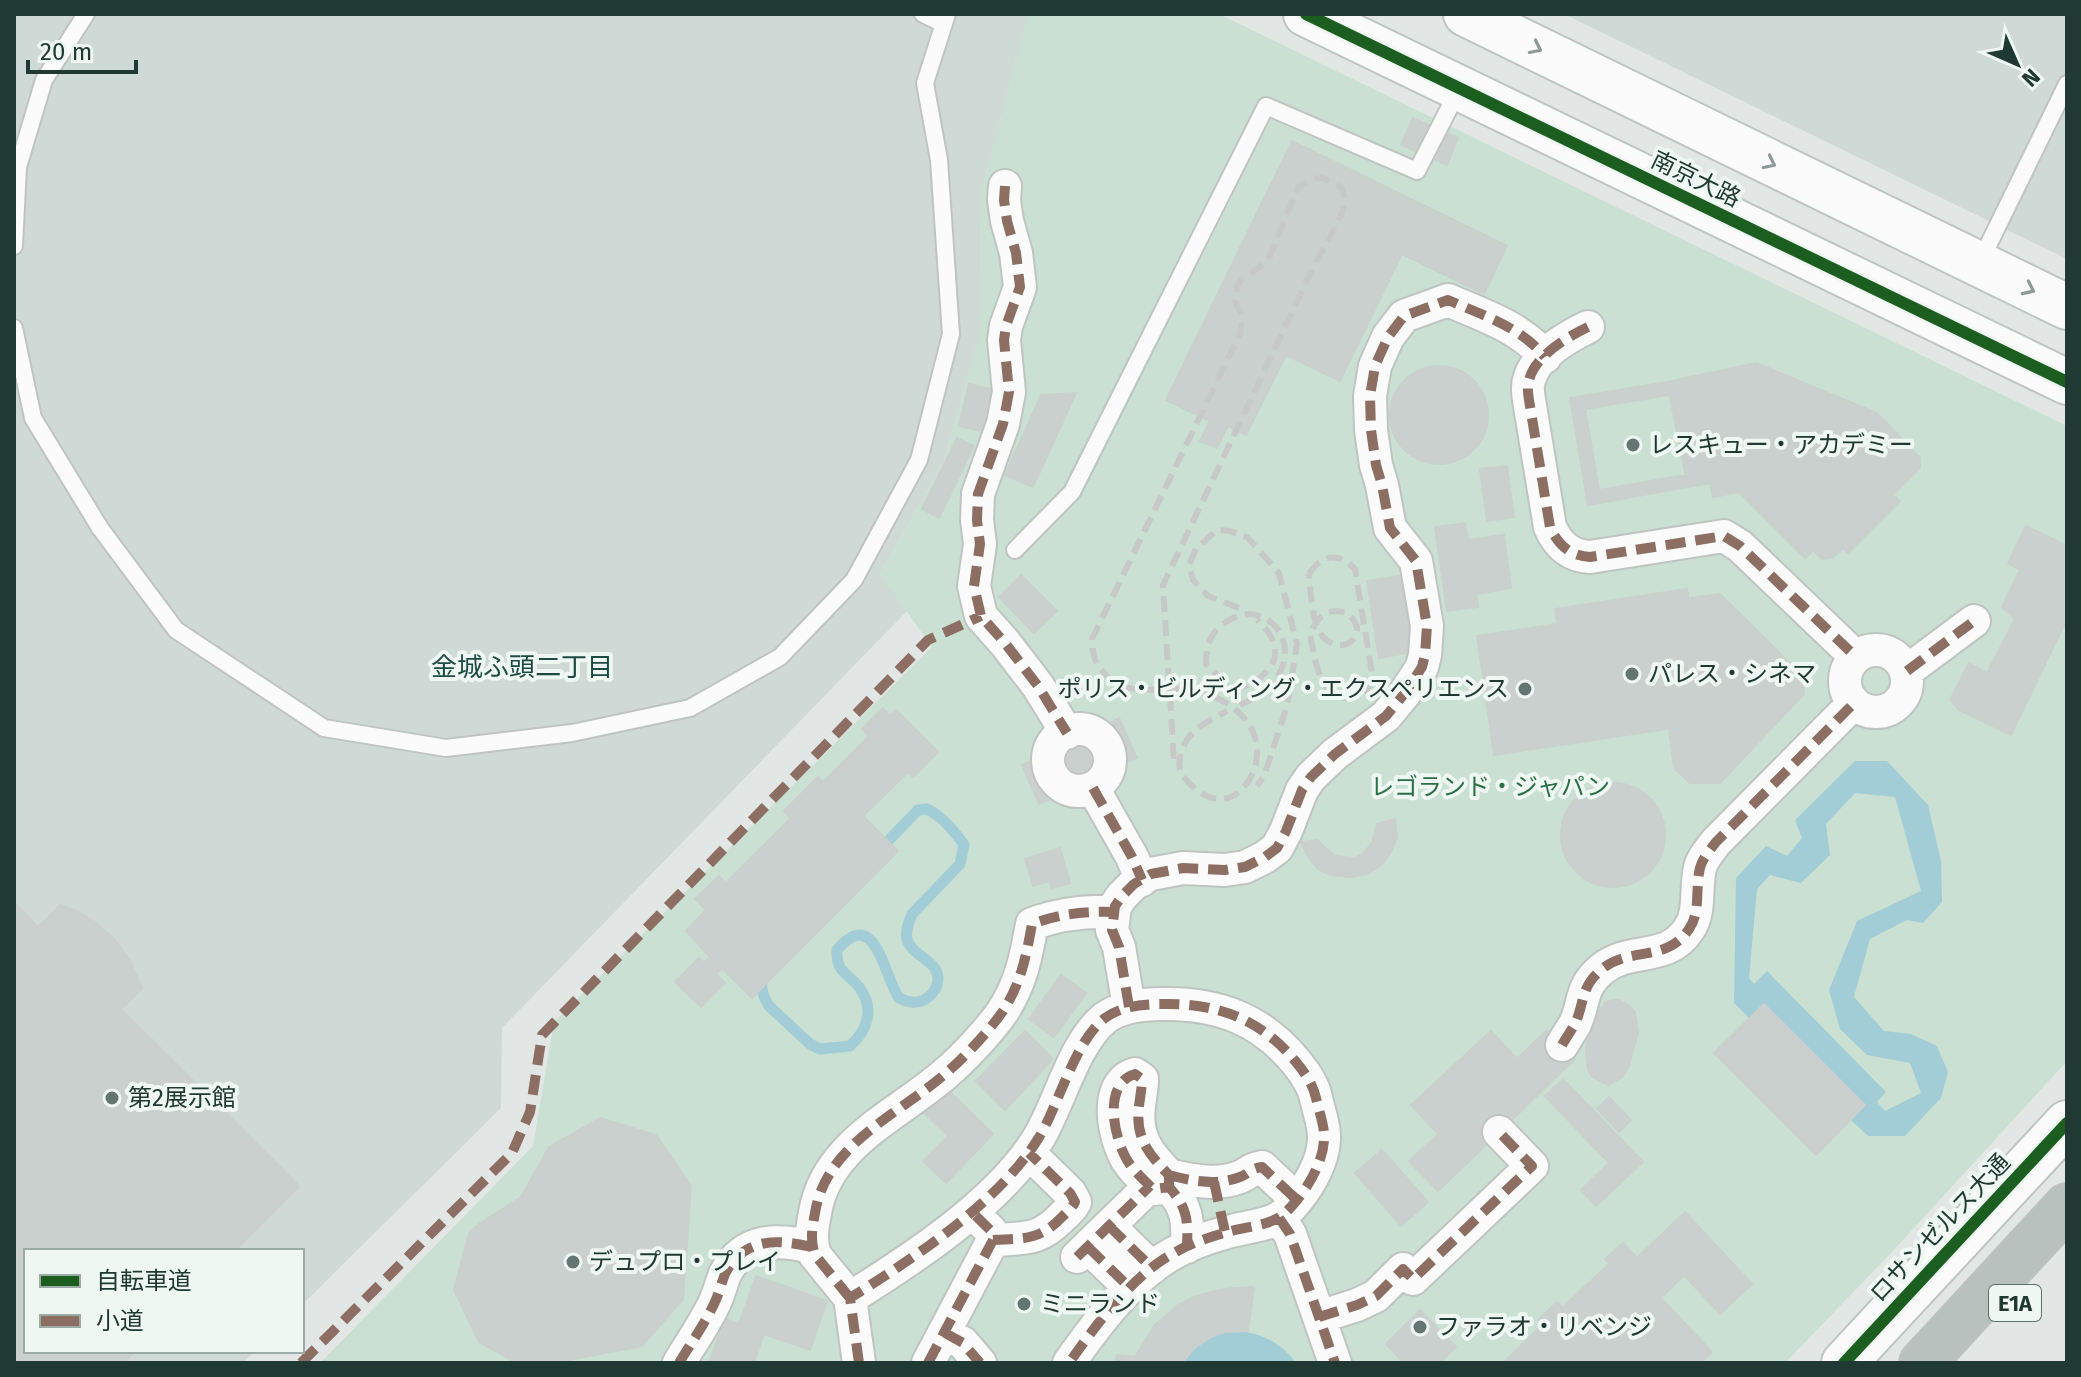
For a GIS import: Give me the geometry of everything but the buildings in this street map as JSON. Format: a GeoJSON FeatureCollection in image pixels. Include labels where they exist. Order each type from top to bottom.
{"type":"FeatureCollection","features":[{"type":"Feature","properties":{"kind":"highway"},"geometry":{"type":"LineString","coordinates":[[1922,1363],[2067,1206]]}},
{"type":"Feature","properties":{"kind":"highway","name":"E1A"},"geometry":{"type":"LineString","coordinates":[[1963,1363],[2067,1242]]}},
{"type":"Feature","properties":{"kind":"street","name":"南京大路"},"geometry":{"type":"LineString","coordinates":[[1306,14],[2067,382]]}},
{"type":"Feature","properties":{"kind":"street","name":"南京大路"},"geometry":{"type":"LineString","coordinates":[[1466,14],[2067,307]]}},
{"type":"Feature","properties":{"kind":"street"},"geometry":{"type":"LineString","coordinates":[[1005,186],[1007,221],[1016,253],[1020,287],[1004,340],[1009,392],[1003,424],[978,494],[980,544],[974,586],[981,616],[1038,686],[1067,733],[1050,750],[1050,771],[1063,786],[1073,790],[1093,788],[1142,880]]}},
{"type":"Feature","properties":{"kind":"street"},"geometry":{"type":"LineString","coordinates":[[1129,1007],[1119,947],[1112,930],[1115,906],[1122,896],[1151,874],[1183,868],[1225,870],[1245,867],[1277,848],[1302,790],[1311,777],[1335,754],[1386,716],[1422,667],[1427,626],[1416,561],[1390,528],[1371,430],[1370,396],[1375,366],[1388,337],[1404,316],[1448,300],[1529,339],[1545,357]]}},
{"type":"Feature","properties":{"kind":"street"},"geometry":{"type":"LineString","coordinates":[[1588,327],[1569,336],[1545,357],[1530,377],[1529,400],[1550,527],[1555,538],[1579,556],[1590,557],[1724,536],[1740,546],[1856,657]]}},
{"type":"Feature","properties":{"kind":"street"},"geometry":{"type":"LineString","coordinates":[[1907,671],[1974,621]]}},
{"type":"Feature","properties":{"kind":"street"},"geometry":{"type":"LineString","coordinates":[[1885,650],[1902,662],[1908,682],[1906,692],[1893,708],[1883,712],[1862,709],[1848,695],[1845,685],[1849,665],[1856,657],[1864,651],[1885,650]]}},
{"type":"Feature","properties":{"kind":"street"},"geometry":{"type":"LineString","coordinates":[[1562,1045],[1576,1022],[1586,989],[1594,976],[1618,959],[1662,951],[1672,946],[1690,928],[1697,903],[1700,867],[1707,853],[1854,703]]}},
{"type":"Feature","properties":{"kind":"street"},"geometry":{"type":"LineString","coordinates":[[859,1363],[850,1298],[812,1247],[817,1199],[826,1177],[875,1124],[946,1074],[1002,1012],[1022,976],[1032,924],[1065,914],[1114,912]]}},
{"type":"Feature","properties":{"kind":"street"},"geometry":{"type":"LineString","coordinates":[[850,1298],[882,1279],[972,1212],[999,1187],[1029,1153],[1091,1034],[1105,1018],[1129,1007],[1177,1004],[1218,1010],[1249,1021],[1274,1038],[1291,1056],[1315,1091],[1324,1141],[1317,1169],[1288,1209],[1171,1254],[1141,1278],[1086,1339],[1069,1363]]}},
{"type":"Feature","properties":{"kind":"street","name":"ロサンゼルス大通"},"geometry":{"type":"LineString","coordinates":[[1844,1363],[2067,1123]]}},
{"type":"Feature","properties":{"kind":"street"},"geometry":{"type":"LineString","coordinates":[[1319,1317],[1376,1296],[1403,1269],[1413,1279],[1532,1166],[1499,1132]]}},
{"type":"Feature","properties":{"kind":"street"},"geometry":{"type":"LineString","coordinates":[[993,1240],[1035,1237],[1054,1225],[1075,1202],[1070,1193],[1029,1153]]}},
{"type":"Feature","properties":{"kind":"street"},"geometry":{"type":"LineString","coordinates":[[1141,1278],[1092,1243],[1163,1182],[1214,1182],[1238,1178],[1251,1169],[1262,1167],[1288,1209],[1290,1234],[1335,1363]]}},
{"type":"Feature","properties":{"kind":"street"},"geometry":{"type":"LineString","coordinates":[[1163,1182],[1180,1200],[1188,1219],[1187,1247]]}},
{"type":"Feature","properties":{"kind":"street"},"geometry":{"type":"LineString","coordinates":[[1214,1182],[1225,1232]]}},
{"type":"Feature","properties":{"kind":"street"},"geometry":{"type":"LineString","coordinates":[[928,1363],[993,1240],[991,1231],[972,1212]]}},
{"type":"Feature","properties":{"kind":"street"},"geometry":{"type":"LineString","coordinates":[[679,1363],[701,1329],[726,1273],[738,1256],[753,1246],[781,1241],[812,1247]]}},
{"type":"Feature","properties":{"kind":"street"},"geometry":{"type":"LineString","coordinates":[[945,1333],[963,1343],[980,1363]]}},
{"type":"Feature","properties":{"kind":"lane"},"geometry":{"type":"LineString","coordinates":[[14,246],[18,167],[44,80],[86,14]]}},
{"type":"Feature","properties":{"kind":"lane"},"geometry":{"type":"LineString","coordinates":[[14,328],[33,418],[100,528],[176,630],[324,728],[446,748],[572,733],[690,708],[780,657],[854,580],[919,460],[951,334],[939,160],[925,83],[945,19],[923,14]]}},
{"type":"Feature","properties":{"kind":"lane"},"geometry":{"type":"LineString","coordinates":[[1979,265],[2067,84]]}},
{"type":"Feature","properties":{"kind":"lane"},"geometry":{"type":"LineString","coordinates":[[1015,550],[1072,492],[1266,106],[1417,171],[1460,89]]}},
{"type":"Feature","properties":{"kind":"shaded area"},"geometry":{"type":"Polygon","coordinates":[[[14,14],[1028,14],[981,194],[982,326],[944,461],[880,574],[908,610],[502,1028],[501,1108],[304,1303],[304,1249],[24,1249],[24,1353],[253,1353],[243,1363],[14,1363],[14,14]]]}},
{"type":"Feature","properties":{"kind":"shaded area"},"geometry":{"type":"Polygon","coordinates":[[[1564,14],[2067,14],[2067,259],[1564,14]]]}},
{"type":"Feature","properties":{"kind":"green space","name":"レゴランド・ジャパン"},"geometry":{"type":"Polygon","coordinates":[[[1028,14],[1219,14],[2067,426],[2067,1061],[1891,1253],[1785,1363],[320,1363],[533,1146],[554,1022],[932,647],[880,574],[944,461],[982,326],[981,194],[1028,14]]]}},
{"type":"Feature","properties":{"kind":"water"},"geometry":{"type":"Polygon","coordinates":[[[1855,761],[1887,761],[1928,805],[1941,861],[1942,902],[1923,923],[1907,920],[1870,939],[1854,997],[1884,1031],[1911,1034],[1937,1046],[1948,1072],[1941,1098],[1905,1136],[1868,1136],[1851,1120],[1865,1105],[1764,1004],[1749,1018],[1734,1003],[1736,878],[1766,846],[1787,856],[1802,838],[1795,820],[1855,761]],[[1855,793],[1826,824],[1830,855],[1801,883],[1770,875],[1757,889],[1749,978],[1754,984],[1767,971],[1886,1092],[1877,1102],[1885,1111],[1921,1093],[1910,1063],[1867,1055],[1840,1029],[1829,990],[1857,921],[1921,891],[1895,797],[1855,793]]]}},
{"type":"Feature","properties":{"kind":"water"},"geometry":{"type":"Polygon","coordinates":[[[1236,1331],[1270,1340],[1296,1363],[1182,1363],[1205,1341],[1236,1331]]]}},
{"type":"Feature","properties":{"kind":"waterway"},"geometry":{"type":"LineString","coordinates":[[927,809],[943,820],[964,845],[960,864],[912,914],[907,930],[910,945],[936,970],[936,987],[930,996],[921,1001],[899,998],[870,939],[861,935],[850,938],[837,950],[838,963],[864,995],[868,1011],[865,1026],[850,1046],[820,1049],[810,1044],[769,1006],[762,987],[765,968],[918,810],[927,809]]}},
{"type":"Feature","properties":{"kind":"railway"},"geometry":{"type":"LineString","coordinates":[[1169,684],[1163,585],[1312,270],[1342,214],[1345,199],[1342,189],[1322,178],[1298,187],[1268,261],[1237,286],[1235,301],[1242,316],[1240,334],[1092,639],[1097,663],[1117,683],[1138,689],[1185,689],[1213,696],[1236,710],[1249,724],[1257,752],[1253,773],[1233,796],[1216,799],[1187,781],[1181,771],[1180,758],[1185,743],[1195,731],[1227,711]]}},
{"type":"Feature","properties":{"kind":"railway"},"geometry":{"type":"LineString","coordinates":[[1239,608],[1208,596],[1193,580],[1189,565],[1196,549],[1217,530],[1247,537],[1279,573],[1297,644],[1287,706],[1264,776],[1257,786]]}},
{"type":"Feature","properties":{"kind":"railway"},"geometry":{"type":"LineString","coordinates":[[1309,574],[1314,618],[1316,624],[1319,631],[1323,637],[1334,644],[1346,644],[1355,636],[1357,627],[1348,613],[1324,614],[1317,622],[1314,627],[1310,634],[1316,665],[1331,692],[1349,698],[1357,697],[1373,680],[1355,569],[1344,560],[1328,558],[1309,574]]}},
{"type":"Feature","properties":{"kind":"railway"},"geometry":{"type":"LineString","coordinates":[[1240,705],[1262,693],[1277,677],[1284,660],[1284,644],[1278,630],[1268,620],[1254,615],[1239,616],[1222,625],[1208,647],[1206,664],[1224,682],[1240,688],[1256,680],[1269,669],[1275,653],[1270,635],[1257,620]]}},
{"type":"Feature","properties":{"kind":"railway"},"geometry":{"type":"LineString","coordinates":[[1170,695],[1174,763]]}},
{"type":"Feature","properties":{"kind":"marked path"},"geometry":{"type":"LineString","coordinates":[[1005,186],[1007,221],[1016,253],[1020,287],[1004,340],[1009,392],[1003,424],[978,494],[980,544],[974,586],[981,616],[1038,686],[1067,733]]}},
{"type":"Feature","properties":{"kind":"marked path"},"geometry":{"type":"LineString","coordinates":[[1129,1007],[1119,947],[1112,930],[1115,906],[1122,896],[1151,874],[1183,868],[1225,870],[1245,867],[1277,848],[1302,790],[1311,777],[1335,754],[1386,716],[1422,667],[1427,626],[1416,561],[1390,528],[1371,430],[1370,396],[1375,366],[1388,337],[1404,316],[1448,300],[1513,330],[1545,357]]}},
{"type":"Feature","properties":{"kind":"marked path"},"geometry":{"type":"LineString","coordinates":[[1588,327],[1545,355],[1532,371],[1528,385],[1550,527],[1557,539],[1571,552],[1590,557],[1724,536],[1740,546],[1856,657]]}},
{"type":"Feature","properties":{"kind":"marked path"},"geometry":{"type":"LineString","coordinates":[[301,1363],[512,1153],[530,1112],[542,1035],[928,640],[981,616]]}},
{"type":"Feature","properties":{"kind":"marked path"},"geometry":{"type":"LineString","coordinates":[[1907,671],[1974,621]]}},
{"type":"Feature","properties":{"kind":"marked path"},"geometry":{"type":"LineString","coordinates":[[1562,1045],[1575,1024],[1586,989],[1602,969],[1624,958],[1659,951],[1680,940],[1693,922],[1700,868],[1709,851],[1854,703]]}},
{"type":"Feature","properties":{"kind":"marked path"},"geometry":{"type":"LineString","coordinates":[[1093,788],[1142,880]]}},
{"type":"Feature","properties":{"kind":"marked path"},"geometry":{"type":"LineString","coordinates":[[850,1298],[815,1255],[812,1244],[815,1213],[822,1189],[833,1168],[866,1133],[952,1068],[991,1027],[1019,980],[1032,924],[1072,914],[1114,912]]}},
{"type":"Feature","properties":{"kind":"marked path"},"geometry":{"type":"LineString","coordinates":[[859,1363],[850,1298],[953,1228],[1001,1185],[1038,1139],[1084,1042],[1105,1018],[1133,1006],[1183,1004],[1220,1011],[1253,1024],[1282,1047],[1313,1088],[1324,1140],[1311,1180],[1280,1217],[1199,1241],[1179,1250],[1142,1275],[1115,1303],[1069,1363]]}},
{"type":"Feature","properties":{"kind":"marked path"},"geometry":{"type":"LineString","coordinates":[[1169,1187],[1169,1175],[1149,1152],[1141,1136],[1138,1117],[1142,1079],[1135,1074],[1118,1089],[1115,1100],[1118,1139],[1127,1160],[1143,1179],[1153,1189],[1169,1187],[1180,1202],[1187,1222],[1187,1247]]}},
{"type":"Feature","properties":{"kind":"marked path"},"geometry":{"type":"LineString","coordinates":[[1319,1317],[1376,1296],[1403,1269],[1413,1279],[1532,1166],[1499,1132]]}},
{"type":"Feature","properties":{"kind":"marked path"},"geometry":{"type":"LineString","coordinates":[[993,1240],[1039,1234],[1054,1224],[1075,1202],[1070,1193],[1029,1153]]}},
{"type":"Feature","properties":{"kind":"marked path"},"geometry":{"type":"LineString","coordinates":[[1169,1175],[1213,1182],[1240,1177],[1262,1167],[1297,1200]]}},
{"type":"Feature","properties":{"kind":"marked path"},"geometry":{"type":"LineString","coordinates":[[1214,1182],[1225,1232]]}},
{"type":"Feature","properties":{"kind":"marked path"},"geometry":{"type":"LineString","coordinates":[[1077,1257],[1150,1186]]}},
{"type":"Feature","properties":{"kind":"marked path"},"geometry":{"type":"LineString","coordinates":[[928,1363],[993,1240],[991,1231],[972,1212]]}},
{"type":"Feature","properties":{"kind":"marked path"},"geometry":{"type":"LineString","coordinates":[[1279,1218],[1290,1234],[1335,1363]]}},
{"type":"Feature","properties":{"kind":"marked path"},"geometry":{"type":"LineString","coordinates":[[1109,1226],[1152,1268]]}},
{"type":"Feature","properties":{"kind":"marked path"},"geometry":{"type":"LineString","coordinates":[[679,1363],[710,1312],[725,1274],[742,1253],[752,1247],[775,1242],[812,1247]]}},
{"type":"Feature","properties":{"kind":"marked path"},"geometry":{"type":"LineString","coordinates":[[1088,1247],[1130,1288]]}},
{"type":"Feature","properties":{"kind":"marked path"},"geometry":{"type":"LineString","coordinates":[[945,1333],[963,1343],[980,1363]]}},
{"type":"Feature","properties":{"kind":"cycle path"},"geometry":{"type":"LineString","coordinates":[[1306,14],[2067,382]]}},
{"type":"Feature","properties":{"kind":"cycle path"},"geometry":{"type":"LineString","coordinates":[[1844,1363],[2067,1123]]}},
{"type":"Feature","properties":{"kind":"place","name":"レスキュー・アカデミー"},"geometry":{"type":"Point","coordinates":[1633,445]}},
{"type":"Feature","properties":{"kind":"place","name":"パレス・シネマ"},"geometry":{"type":"Point","coordinates":[1632,674]}},
{"type":"Feature","properties":{"kind":"place","name":"ポリス・ビルディング・エクスペリエンス"},"geometry":{"type":"Point","coordinates":[1525,689]}},
{"type":"Feature","properties":{"kind":"place","name":"第2展示館"},"geometry":{"type":"Point","coordinates":[112,1098]}},
{"type":"Feature","properties":{"kind":"place","name":"デュプロ・プレイ"},"geometry":{"type":"Point","coordinates":[573,1262]}},
{"type":"Feature","properties":{"kind":"place","name":"ミニランド"},"geometry":{"type":"Point","coordinates":[1024,1304]}},
{"type":"Feature","properties":{"kind":"place","name":"ファラオ・リベンジ"},"geometry":{"type":"Point","coordinates":[1420,1327]}},
{"type":"Feature","properties":{"kind":"district","name":"金城ふ頭二丁目"},"geometry":{"type":"Point","coordinates":[522,667]}}]}
